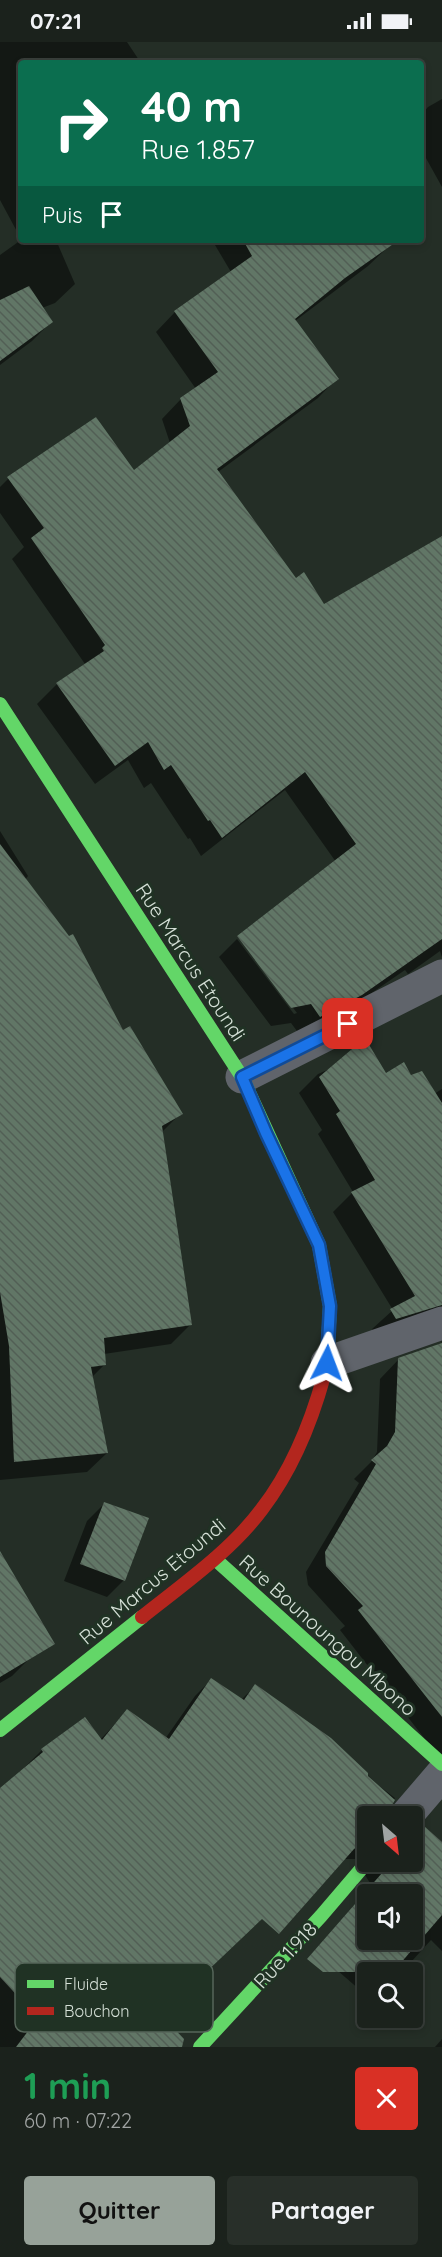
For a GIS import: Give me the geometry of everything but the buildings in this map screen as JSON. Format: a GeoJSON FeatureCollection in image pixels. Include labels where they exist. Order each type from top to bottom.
{"type":"FeatureCollection","features":[{"type":"Feature","properties":{"kind":"street","name":"Rue Marcus Etoundi"},"geometry":{"type":"LineString","coordinates":[[0,704],[242,1077],[319,1245],[330,1306],[327,1363],[318,1398],[296,1456],[262,1510],[215,1559],[0,1730]]}},
{"type":"Feature","properties":{"kind":"street"},"geometry":{"type":"LineString","coordinates":[[242,1077],[442,976]]}},
{"type":"Feature","properties":{"kind":"street"},"geometry":{"type":"LineString","coordinates":[[327,1363],[442,1323]]}},
{"type":"Feature","properties":{"kind":"street","name":"Rue Bounoungou Mbono"},"geometry":{"type":"LineString","coordinates":[[215,1559],[442,1764]]}},
{"type":"Feature","properties":{"kind":"street"},"geometry":{"type":"LineString","coordinates":[[415,1806],[442,1774]]}},
{"type":"Feature","properties":{"kind":"street","name":"Rue 1.918"},"geometry":{"type":"LineString","coordinates":[[200,2047],[359,1872]]}},
{"type":"Feature","properties":{"kind":"traffic: fast"},"geometry":{"type":"LineString","coordinates":[[0,704],[242,1077],[319,1245],[330,1306],[327,1363],[324,1376]]}},
{"type":"Feature","properties":{"kind":"traffic: fast"},"geometry":{"type":"LineString","coordinates":[[215,1559],[442,1764]]}},
{"type":"Feature","properties":{"kind":"traffic: fast"},"geometry":{"type":"LineString","coordinates":[[0,1730],[142,1617]]}},
{"type":"Feature","properties":{"kind":"traffic: fast"},"geometry":{"type":"LineString","coordinates":[[200,2047],[359,1872]]}},
{"type":"Feature","properties":{"kind":"traffic: jam"},"geometry":{"type":"LineString","coordinates":[[142,1617],[221,1553],[262,1509],[283,1478],[299,1446],[324,1376]]}},
{"type":"Feature","properties":{"kind":"route"},"geometry":{"type":"LineString","coordinates":[[327,1363],[330,1306],[319,1245],[242,1077],[348,1024]]}}]}
